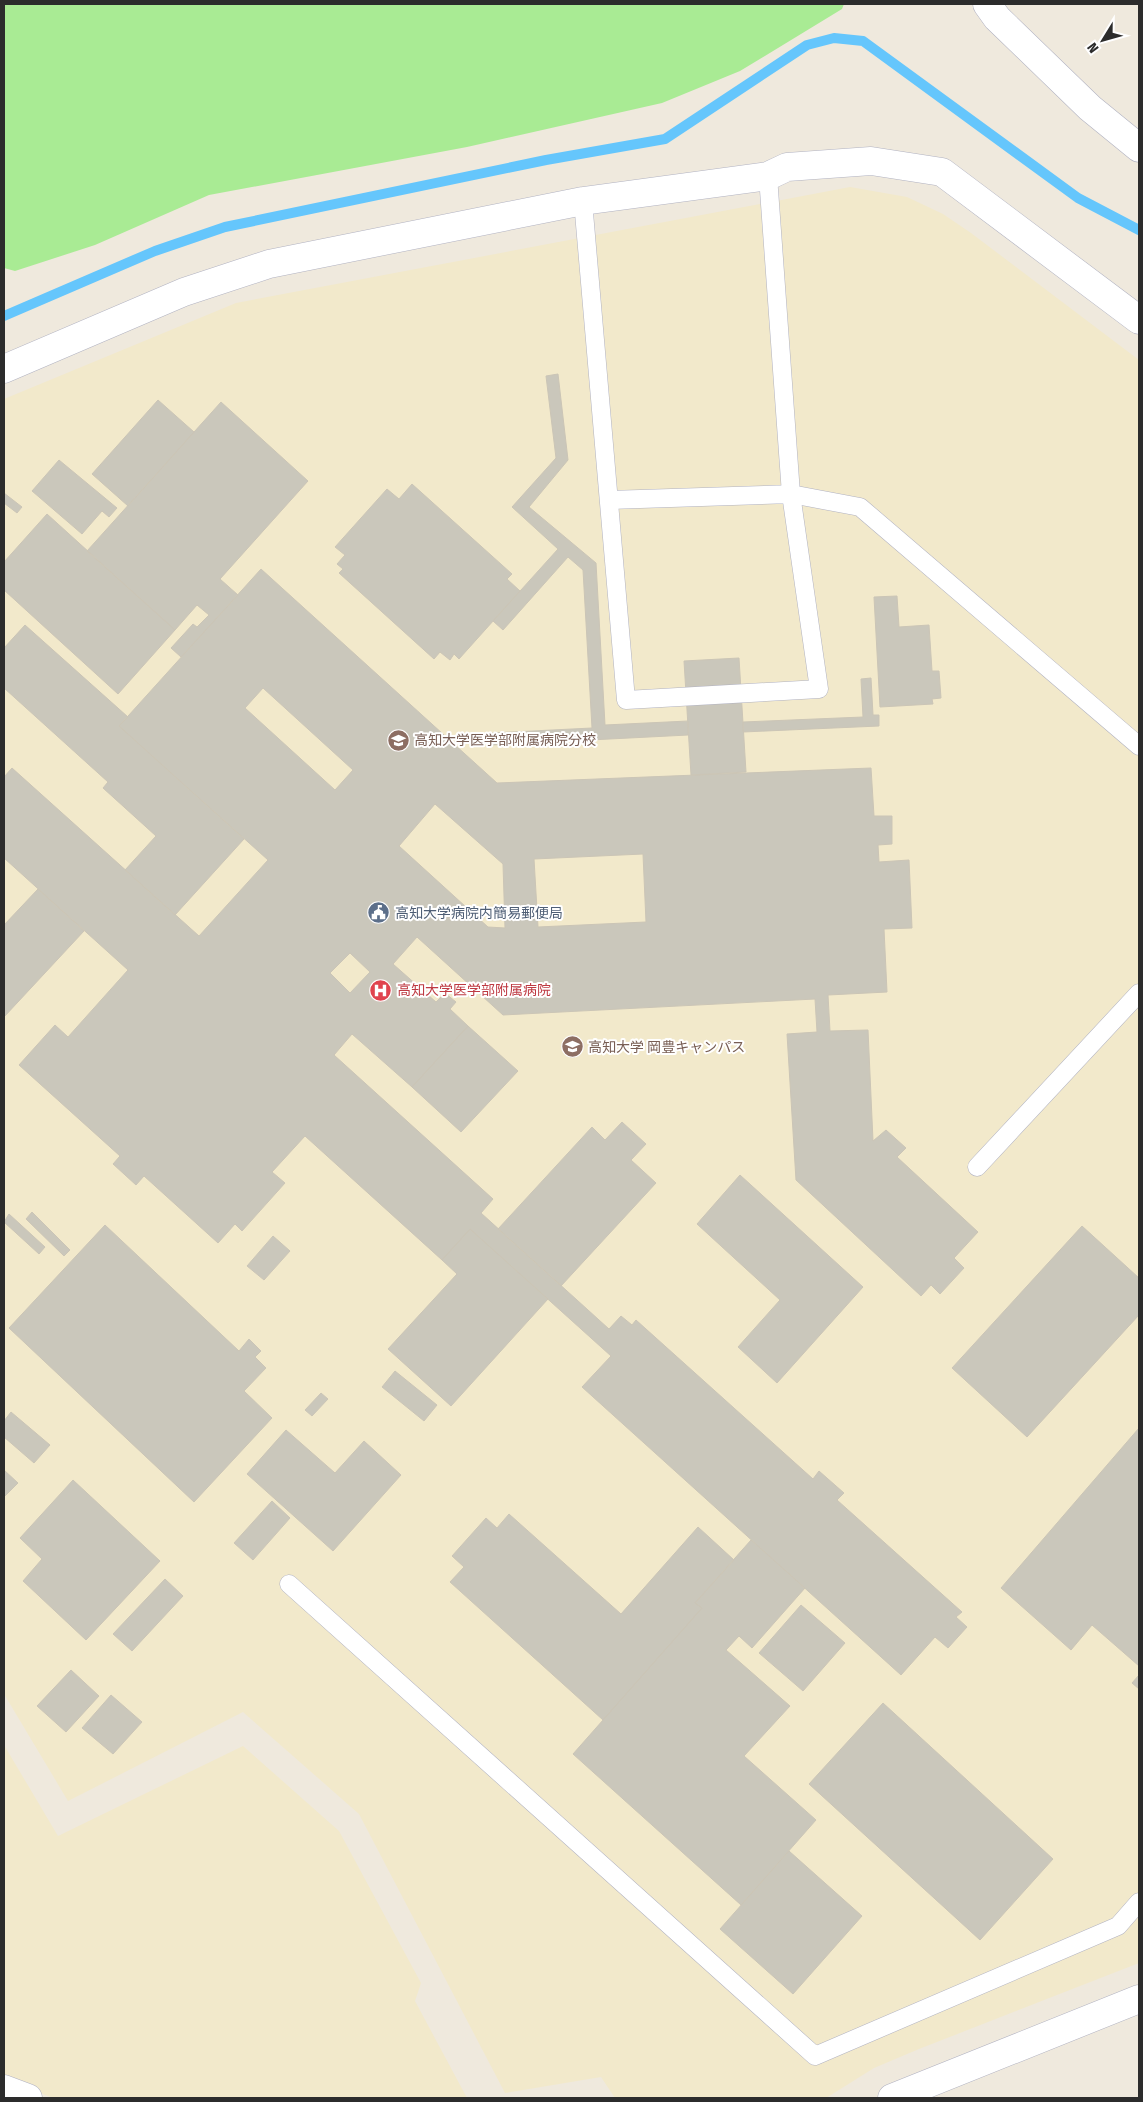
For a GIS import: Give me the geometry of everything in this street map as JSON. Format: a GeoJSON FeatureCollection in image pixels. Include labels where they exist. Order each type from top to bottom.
{"type":"FeatureCollection","features":[{"type":"Feature","properties":{"kind":"street"},"geometry":{"type":"LineString","coordinates":[[987,4],[997,18],[1090,108],[1139,148]]}},
{"type":"Feature","properties":{"kind":"street"},"geometry":{"type":"LineString","coordinates":[[4,369],[184,292],[269,264],[583,201],[768,176],[787,167],[871,161],[942,172],[1139,320]]}},
{"type":"Feature","properties":{"kind":"street"},"geometry":{"type":"LineString","coordinates":[[892,2098],[1139,1999]]}},
{"type":"Feature","properties":{"kind":"street"},"geometry":{"type":"LineString","coordinates":[[4,2089],[28,2098]]}},
{"type":"Feature","properties":{"kind":"lane"},"geometry":{"type":"LineString","coordinates":[[583,201],[626,700],[819,689],[791,494],[768,176]]}},
{"type":"Feature","properties":{"kind":"lane"},"geometry":{"type":"LineString","coordinates":[[610,500],[791,494],[860,507],[1139,746]]}},
{"type":"Feature","properties":{"kind":"lane"},"geometry":{"type":"LineString","coordinates":[[977,1167],[1139,993]]}},
{"type":"Feature","properties":{"kind":"lane"},"geometry":{"type":"LineString","coordinates":[[289,1584],[815,2056],[1118,1926],[1139,1902]]}},
{"type":"Feature","properties":{"kind":"shaded area","name":"高知大学 岡豊キャンパス"},"geometry":{"type":"Polygon","coordinates":[[[850,187],[907,197],[943,214],[1139,360],[1139,1963],[874,2068],[826,2098],[615,2098],[601,2077],[505,2093],[359,1814],[243,1712],[68,1801],[4,1694],[4,399],[236,303],[850,187]]]}},
{"type":"Feature","properties":{"kind":"shaded area"},"geometry":{"type":"Polygon","coordinates":[[[4,1745],[58,1836],[243,1746],[339,1831],[421,1983],[415,2001],[467,2098],[53,2098],[4,2078],[4,1745]]]}},
{"type":"Feature","properties":{"kind":"green space"},"geometry":{"type":"Polygon","coordinates":[[[4,4],[844,4],[842,9],[740,71],[662,103],[467,147],[209,195],[95,245],[15,271],[4,268],[4,4]]]}},
{"type":"Feature","properties":{"kind":"building"},"geometry":{"type":"Polygon","coordinates":[[[558,374],[568,460],[529,507],[596,563],[605,725],[688,721],[688,735],[492,745],[492,733],[592,728],[583,570],[568,557],[503,630],[493,621],[558,549],[512,507],[556,458],[546,376],[558,374]]]}},
{"type":"Feature","properties":{"kind":"building"},"geometry":{"type":"Polygon","coordinates":[[[158,400],[194,432],[128,506],[92,474],[158,400]]]}},
{"type":"Feature","properties":{"kind":"building"},"geometry":{"type":"Polygon","coordinates":[[[221,402],[308,481],[220,579],[238,595],[181,657],[171,648],[193,624],[197,627],[209,615],[197,605],[175,630],[87,551],[221,402]]]}},
{"type":"Feature","properties":{"kind":"building"},"geometry":{"type":"Polygon","coordinates":[[[59,460],[117,508],[109,517],[102,511],[82,534],[32,491],[59,460]]]}},
{"type":"Feature","properties":{"kind":"building"},"geometry":{"type":"Polygon","coordinates":[[[412,484],[512,574],[507,579],[520,591],[459,659],[454,654],[450,660],[440,652],[434,659],[339,573],[343,569],[337,564],[345,555],[335,547],[387,489],[399,499],[412,484]]]}},
{"type":"Feature","properties":{"kind":"building"},"geometry":{"type":"Polygon","coordinates":[[[4,493],[22,507],[17,513],[4,503],[4,493]]]}},
{"type":"Feature","properties":{"kind":"building"},"geometry":{"type":"Polygon","coordinates":[[[47,514],[175,630],[118,694],[4,590],[4,562],[47,514]]]}},
{"type":"Feature","properties":{"kind":"building"},"geometry":{"type":"Polygon","coordinates":[[[261,569],[497,783],[871,768],[874,816],[892,816],[892,844],[878,845],[879,862],[909,860],[912,928],[884,929],[887,992],[828,995],[830,1031],[868,1030],[873,1141],[886,1130],[906,1148],[897,1157],[978,1232],[954,1258],[964,1268],[940,1294],[931,1285],[921,1296],[796,1180],[787,1034],[817,1032],[815,999],[503,1015],[417,937],[393,964],[436,1002],[445,993],[456,1002],[450,1009],[468,1026],[412,1087],[352,1034],[334,1055],[493,1199],[481,1213],[609,1329],[621,1316],[632,1325],[636,1320],[813,1479],[819,1471],[844,1493],[837,1500],[962,1612],[956,1617],[967,1627],[948,1648],[935,1637],[901,1675],[582,1387],[611,1356],[470,1229],[442,1260],[305,1136],[272,1172],[285,1183],[242,1231],[235,1224],[218,1243],[144,1176],[136,1185],[113,1164],[120,1156],[19,1065],[55,1025],[68,1037],[128,970],[4,858],[4,777],[12,768],[199,936],[268,860],[119,726],[261,569]],[[263,688],[245,708],[335,790],[353,770],[263,688]],[[435,804],[399,846],[488,927],[505,928],[503,864],[435,804]],[[643,854],[534,859],[538,927],[646,922],[643,854]],[[350,953],[330,973],[350,993],[370,972],[350,953]]]}},
{"type":"Feature","properties":{"kind":"building"},"geometry":{"type":"Polygon","coordinates":[[[897,596],[899,627],[929,625],[932,671],[939,671],[941,698],[932,699],[933,704],[880,707],[874,597],[897,596]]]}},
{"type":"Feature","properties":{"kind":"building"},"geometry":{"type":"Polygon","coordinates":[[[25,625],[128,717],[119,726],[244,839],[175,915],[125,870],[156,836],[103,788],[108,782],[4,688],[4,648],[25,625]]]}},
{"type":"Feature","properties":{"kind":"building"},"geometry":{"type":"Polygon","coordinates":[[[739,658],[746,772],[691,775],[684,661],[739,658]]]}},
{"type":"Feature","properties":{"kind":"building"},"geometry":{"type":"Polygon","coordinates":[[[871,678],[873,715],[879,715],[879,726],[743,732],[743,722],[863,717],[861,679],[871,678]]]}},
{"type":"Feature","properties":{"kind":"building"},"geometry":{"type":"Polygon","coordinates":[[[38,889],[84,931],[4,1017],[4,925],[38,889]]]}},
{"type":"Feature","properties":{"kind":"building"},"geometry":{"type":"Polygon","coordinates":[[[468,1026],[518,1071],[461,1132],[412,1087],[468,1026]]]}},
{"type":"Feature","properties":{"kind":"building"},"geometry":{"type":"Polygon","coordinates":[[[622,1122],[646,1144],[631,1160],[656,1183],[561,1286],[498,1229],[592,1127],[605,1140],[622,1122]]]}},
{"type":"Feature","properties":{"kind":"building"},"geometry":{"type":"Polygon","coordinates":[[[740,1175],[863,1287],[777,1383],[738,1347],[780,1300],[697,1224],[740,1175]]]}},
{"type":"Feature","properties":{"kind":"building"},"geometry":{"type":"Polygon","coordinates":[[[32,1212],[70,1250],[64,1256],[26,1219],[32,1212]]]}},
{"type":"Feature","properties":{"kind":"building"},"geometry":{"type":"Polygon","coordinates":[[[9,1214],[45,1247],[39,1254],[4,1222],[9,1214]]]}},
{"type":"Feature","properties":{"kind":"building"},"geometry":{"type":"Polygon","coordinates":[[[105,1225],[239,1351],[249,1339],[261,1351],[255,1357],[266,1368],[244,1391],[272,1418],[194,1502],[9,1328],[105,1225]]]}},
{"type":"Feature","properties":{"kind":"building"},"geometry":{"type":"Polygon","coordinates":[[[1082,1226],[1139,1278],[1139,1315],[1027,1437],[952,1368],[1082,1226]]]}},
{"type":"Feature","properties":{"kind":"building"},"geometry":{"type":"Polygon","coordinates":[[[470,1229],[548,1299],[451,1406],[388,1349],[457,1274],[442,1260],[470,1229]]]}},
{"type":"Feature","properties":{"kind":"building"},"geometry":{"type":"Polygon","coordinates":[[[273,1236],[290,1251],[264,1280],[247,1266],[273,1236]]]}},
{"type":"Feature","properties":{"kind":"building"},"geometry":{"type":"Polygon","coordinates":[[[395,1371],[437,1405],[424,1421],[382,1387],[395,1371]]]}},
{"type":"Feature","properties":{"kind":"building"},"geometry":{"type":"Polygon","coordinates":[[[321,1393],[328,1399],[312,1416],[305,1410],[321,1393]]]}},
{"type":"Feature","properties":{"kind":"building"},"geometry":{"type":"Polygon","coordinates":[[[11,1412],[50,1445],[34,1463],[4,1437],[4,1421],[11,1412]]]}},
{"type":"Feature","properties":{"kind":"building"},"geometry":{"type":"Polygon","coordinates":[[[1139,1428],[1139,1666],[1092,1625],[1071,1650],[1001,1588],[1139,1428]]]}},
{"type":"Feature","properties":{"kind":"building"},"geometry":{"type":"Polygon","coordinates":[[[286,1430],[335,1473],[364,1441],[401,1475],[333,1551],[247,1474],[286,1430]]]}},
{"type":"Feature","properties":{"kind":"building"},"geometry":{"type":"Polygon","coordinates":[[[4,1470],[18,1483],[4,1497],[4,1470]]]}},
{"type":"Feature","properties":{"kind":"building"},"geometry":{"type":"Polygon","coordinates":[[[73,1480],[160,1561],[86,1640],[23,1581],[42,1559],[20,1538],[73,1480]]]}},
{"type":"Feature","properties":{"kind":"building"},"geometry":{"type":"Polygon","coordinates":[[[272,1501],[290,1518],[253,1560],[234,1543],[272,1501]]]}},
{"type":"Feature","properties":{"kind":"building"},"geometry":{"type":"Polygon","coordinates":[[[509,1514],[621,1614],[698,1527],[734,1560],[695,1603],[702,1608],[603,1720],[450,1582],[464,1567],[452,1556],[486,1518],[497,1528],[509,1514]]]}},
{"type":"Feature","properties":{"kind":"building"},"geometry":{"type":"Polygon","coordinates":[[[751,1540],[805,1588],[752,1648],[739,1636],[726,1650],[790,1706],[744,1756],[816,1820],[741,1905],[573,1754],[702,1608],[695,1603],[751,1540]]]}},
{"type":"Feature","properties":{"kind":"building"},"geometry":{"type":"Polygon","coordinates":[[[165,1579],[183,1596],[132,1651],[113,1634],[165,1579]]]}},
{"type":"Feature","properties":{"kind":"building"},"geometry":{"type":"Polygon","coordinates":[[[801,1605],[845,1643],[803,1691],[759,1653],[801,1605]]]}},
{"type":"Feature","properties":{"kind":"building"},"geometry":{"type":"Polygon","coordinates":[[[71,1670],[99,1696],[66,1732],[37,1706],[71,1670]]]}},
{"type":"Feature","properties":{"kind":"building"},"geometry":{"type":"Polygon","coordinates":[[[1139,1675],[1139,1689],[1132,1683],[1139,1675]]]}},
{"type":"Feature","properties":{"kind":"building"},"geometry":{"type":"Polygon","coordinates":[[[111,1695],[142,1722],[113,1754],[82,1728],[111,1695]]]}},
{"type":"Feature","properties":{"kind":"building"},"geometry":{"type":"Polygon","coordinates":[[[883,1703],[1053,1859],[980,1940],[809,1784],[883,1703]]]}},
{"type":"Feature","properties":{"kind":"building"},"geometry":{"type":"Polygon","coordinates":[[[789,1851],[862,1916],[793,1994],[720,1929],[789,1851]]]}},
{"type":"Feature","properties":{"kind":"waterway"},"geometry":{"type":"LineString","coordinates":[[4,316],[155,251],[225,227],[546,160],[665,139],[807,45],[834,38],[863,41],[1078,198],[1139,230]]}},
{"type":"Feature","properties":{"kind":"place","name":"高知大学医学部附属病院分校"},"geometry":{"type":"Point","coordinates":[398,740]}},
{"type":"Feature","properties":{"kind":"place","name":"高知大学病院内簡易郵便局"},"geometry":{"type":"Point","coordinates":[379,913]}},
{"type":"Feature","properties":{"kind":"place","name":"高知大学医学部附属病院"},"geometry":{"type":"Point","coordinates":[381,990]}},
{"type":"Feature","properties":{"kind":"place","name":"高知大学 岡豊キャンパス"},"geometry":{"type":"Point","coordinates":[572,1047]}}]}
